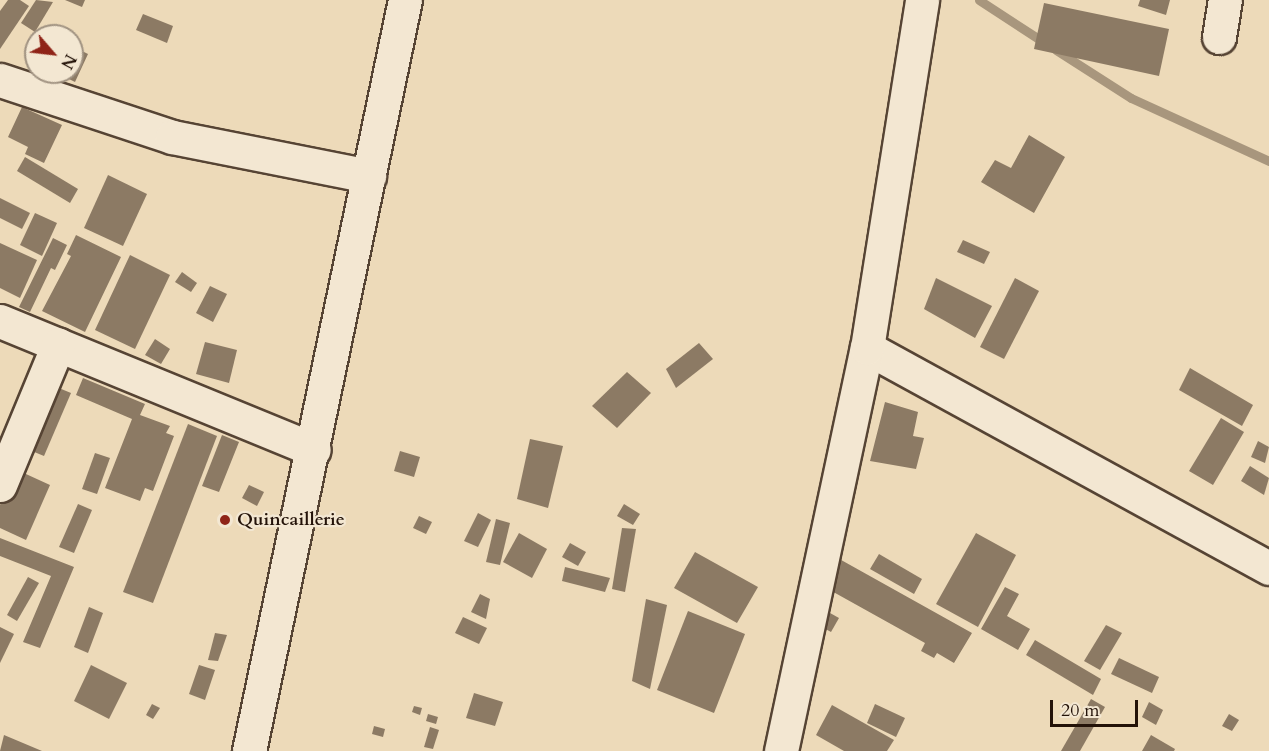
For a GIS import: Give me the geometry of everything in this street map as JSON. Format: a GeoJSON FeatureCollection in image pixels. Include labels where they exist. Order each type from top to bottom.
{"type":"FeatureCollection","features":[{"type":"Feature","properties":{"kind":"street"},"geometry":{"type":"LineString","coordinates":[[249,751],[314,450],[405,0]]}},
{"type":"Feature","properties":{"kind":"street"},"geometry":{"type":"LineString","coordinates":[[781,751],[867,348],[922,0]]}},
{"type":"Feature","properties":{"kind":"street"},"geometry":{"type":"LineString","coordinates":[[1219,37],[1226,0]]}},
{"type":"Feature","properties":{"kind":"street"},"geometry":{"type":"LineString","coordinates":[[0,80],[172,137],[369,176]]}},
{"type":"Feature","properties":{"kind":"street"},"geometry":{"type":"LineString","coordinates":[[0,321],[314,450]]}},
{"type":"Feature","properties":{"kind":"street"},"geometry":{"type":"LineString","coordinates":[[0,486],[58,345]]}},
{"type":"Feature","properties":{"kind":"street"},"geometry":{"type":"LineString","coordinates":[[867,348],[1269,568]]}},
{"type":"Feature","properties":{"kind":"building"},"geometry":{"type":"Polygon","coordinates":[[[8,0],[20,0],[29,6],[0,49],[0,11],[8,0]]]}},
{"type":"Feature","properties":{"kind":"building"},"geometry":{"type":"Polygon","coordinates":[[[36,0],[53,2],[40,24],[21,23],[36,0]]]}},
{"type":"Feature","properties":{"kind":"building"},"geometry":{"type":"Polygon","coordinates":[[[65,0],[85,0],[82,7],[65,0]]]}},
{"type":"Feature","properties":{"kind":"building"},"geometry":{"type":"Polygon","coordinates":[[[1140,0],[1170,0],[1166,15],[1138,6],[1140,0]]]}},
{"type":"Feature","properties":{"kind":"building"},"geometry":{"type":"Polygon","coordinates":[[[1044,3],[1169,29],[1159,76],[1034,49],[1044,3]]]}},
{"type":"Feature","properties":{"kind":"building"},"geometry":{"type":"Polygon","coordinates":[[[143,14],[173,26],[167,43],[136,30],[143,14]]]}},
{"type":"Feature","properties":{"kind":"building"},"geometry":{"type":"Polygon","coordinates":[[[22,107],[62,125],[44,163],[25,154],[28,147],[8,137],[22,107]]]}},
{"type":"Feature","properties":{"kind":"building"},"geometry":{"type":"Polygon","coordinates":[[[1029,135],[1065,157],[1034,213],[981,182],[995,160],[1011,168],[1029,135]]]}},
{"type":"Feature","properties":{"kind":"building"},"geometry":{"type":"Polygon","coordinates":[[[25,157],[78,189],[70,203],[17,171],[25,157]]]}},
{"type":"Feature","properties":{"kind":"building"},"geometry":{"type":"Polygon","coordinates":[[[108,175],[147,194],[123,246],[84,228],[108,175]]]}},
{"type":"Feature","properties":{"kind":"building"},"geometry":{"type":"Polygon","coordinates":[[[0,198],[30,213],[22,229],[0,218],[0,198]]]}},
{"type":"Feature","properties":{"kind":"building"},"geometry":{"type":"Polygon","coordinates":[[[35,213],[57,223],[42,256],[20,245],[35,213]]]}},
{"type":"Feature","properties":{"kind":"building"},"geometry":{"type":"Polygon","coordinates":[[[76,235],[121,257],[85,332],[42,311],[71,256],[67,254],[76,235]]]}},
{"type":"Feature","properties":{"kind":"building"},"geometry":{"type":"Polygon","coordinates":[[[53,238],[67,245],[55,270],[51,268],[30,312],[19,307],[53,238]]]}},
{"type":"Feature","properties":{"kind":"building"},"geometry":{"type":"Polygon","coordinates":[[[963,240],[990,252],[984,264],[957,252],[963,240]]]}},
{"type":"Feature","properties":{"kind":"building"},"geometry":{"type":"Polygon","coordinates":[[[0,243],[37,260],[20,298],[0,288],[0,243]]]}},
{"type":"Feature","properties":{"kind":"building"},"geometry":{"type":"Polygon","coordinates":[[[130,255],[170,275],[135,349],[95,330],[130,255]]]}},
{"type":"Feature","properties":{"kind":"building"},"geometry":{"type":"Polygon","coordinates":[[[182,272],[197,283],[191,292],[175,282],[182,272]]]}},
{"type":"Feature","properties":{"kind":"building"},"geometry":{"type":"Polygon","coordinates":[[[936,278],[992,306],[975,338],[924,309],[936,278]]]}},
{"type":"Feature","properties":{"kind":"building"},"geometry":{"type":"Polygon","coordinates":[[[1015,278],[1039,291],[1004,359],[980,347],[1015,278]]]}},
{"type":"Feature","properties":{"kind":"building"},"geometry":{"type":"Polygon","coordinates":[[[210,286],[227,294],[213,322],[196,313],[210,286]]]}},
{"type":"Feature","properties":{"kind":"building"},"geometry":{"type":"Polygon","coordinates":[[[155,339],[170,349],[161,364],[145,355],[155,339]]]}},
{"type":"Feature","properties":{"kind":"building"},"geometry":{"type":"Polygon","coordinates":[[[205,342],[237,350],[229,383],[196,374],[205,342]]]}},
{"type":"Feature","properties":{"kind":"building"},"geometry":{"type":"Polygon","coordinates":[[[699,343],[713,359],[676,388],[666,369],[699,343]]]}},
{"type":"Feature","properties":{"kind":"building"},"geometry":{"type":"Polygon","coordinates":[[[1190,368],[1253,405],[1242,426],[1179,390],[1190,368]]]}},
{"type":"Feature","properties":{"kind":"building"},"geometry":{"type":"Polygon","coordinates":[[[627,372],[651,393],[617,428],[592,406],[627,372]]]}},
{"type":"Feature","properties":{"kind":"building"},"geometry":{"type":"Polygon","coordinates":[[[83,378],[145,404],[140,415],[170,426],[166,433],[174,436],[153,491],[145,488],[140,501],[105,488],[132,419],[76,395],[83,378]]]}},
{"type":"Feature","properties":{"kind":"building"},"geometry":{"type":"Polygon","coordinates":[[[54,386],[71,393],[44,456],[27,449],[54,386]]]}},
{"type":"Feature","properties":{"kind":"building"},"geometry":{"type":"Polygon","coordinates":[[[885,402],[918,412],[913,436],[924,438],[916,469],[870,461],[885,402]]]}},
{"type":"Feature","properties":{"kind":"building"},"geometry":{"type":"Polygon","coordinates":[[[1221,418],[1244,432],[1213,485],[1189,471],[1221,418]]]}},
{"type":"Feature","properties":{"kind":"building"},"geometry":{"type":"Polygon","coordinates":[[[188,424],[217,436],[153,603],[123,592],[188,424]]]}},
{"type":"Feature","properties":{"kind":"building"},"geometry":{"type":"Polygon","coordinates":[[[222,435],[239,442],[219,492],[202,486],[222,435]]]}},
{"type":"Feature","properties":{"kind":"building"},"geometry":{"type":"Polygon","coordinates":[[[530,439],[563,446],[548,508],[517,499],[530,439]]]}},
{"type":"Feature","properties":{"kind":"building"},"geometry":{"type":"Polygon","coordinates":[[[1258,441],[1269,447],[1265,463],[1251,457],[1258,441]]]}},
{"type":"Feature","properties":{"kind":"building"},"geometry":{"type":"Polygon","coordinates":[[[400,451],[420,457],[414,477],[394,471],[400,451]]]}},
{"type":"Feature","properties":{"kind":"building"},"geometry":{"type":"Polygon","coordinates":[[[95,453],[110,458],[97,494],[82,489],[95,453]]]}},
{"type":"Feature","properties":{"kind":"building"},"geometry":{"type":"Polygon","coordinates":[[[1250,466],[1269,478],[1264,495],[1241,481],[1250,466]]]}},
{"type":"Feature","properties":{"kind":"building"},"geometry":{"type":"Polygon","coordinates":[[[15,469],[50,485],[26,540],[0,528],[0,505],[15,469]]]}},
{"type":"Feature","properties":{"kind":"building"},"geometry":{"type":"Polygon","coordinates":[[[249,485],[264,492],[257,506],[242,498],[249,485]]]}},
{"type":"Feature","properties":{"kind":"building"},"geometry":{"type":"Polygon","coordinates":[[[78,504],[92,510],[74,553],[59,547],[78,504]]]}},
{"type":"Feature","properties":{"kind":"building"},"geometry":{"type":"Polygon","coordinates":[[[624,504],[640,514],[633,525],[617,516],[624,504]]]}},
{"type":"Feature","properties":{"kind":"building"},"geometry":{"type":"Polygon","coordinates":[[[478,513],[491,520],[478,547],[464,541],[478,513]]]}},
{"type":"Feature","properties":{"kind":"building"},"geometry":{"type":"Polygon","coordinates":[[[419,516],[432,522],[426,534],[413,528],[419,516]]]}},
{"type":"Feature","properties":{"kind":"building"},"geometry":{"type":"Polygon","coordinates":[[[496,519],[510,523],[500,565],[486,562],[496,519]]]}},
{"type":"Feature","properties":{"kind":"building"},"geometry":{"type":"Polygon","coordinates":[[[622,528],[636,529],[625,592],[612,589],[622,528]]]}},
{"type":"Feature","properties":{"kind":"building"},"geometry":{"type":"Polygon","coordinates":[[[519,533],[547,549],[532,578],[503,562],[519,533]]]}},
{"type":"Feature","properties":{"kind":"building"},"geometry":{"type":"Polygon","coordinates":[[[976,533],[1016,555],[978,627],[936,604],[976,533]]]}},
{"type":"Feature","properties":{"kind":"building"},"geometry":{"type":"Polygon","coordinates":[[[0,538],[74,567],[40,648],[23,642],[51,576],[0,556],[0,538]]]}},
{"type":"Feature","properties":{"kind":"building"},"geometry":{"type":"Polygon","coordinates":[[[570,543],[586,552],[578,566],[562,557],[570,543]]]}},
{"type":"Feature","properties":{"kind":"building"},"geometry":{"type":"Polygon","coordinates":[[[695,552],[758,587],[737,623],[674,588],[695,552]]]}},
{"type":"Feature","properties":{"kind":"building"},"geometry":{"type":"Polygon","coordinates":[[[879,554],[922,579],[914,594],[870,569],[879,554]]]}},
{"type":"Feature","properties":{"kind":"building"},"geometry":{"type":"Polygon","coordinates":[[[834,556],[972,633],[954,663],[937,653],[934,658],[921,651],[925,643],[819,584],[834,556]]]}},
{"type":"Feature","properties":{"kind":"building"},"geometry":{"type":"Polygon","coordinates":[[[565,567],[610,578],[605,592],[562,581],[565,567]]]}},
{"type":"Feature","properties":{"kind":"building"},"geometry":{"type":"Polygon","coordinates":[[[28,577],[39,583],[17,621],[7,615],[28,577]]]}},
{"type":"Feature","properties":{"kind":"building"},"geometry":{"type":"Polygon","coordinates":[[[1005,587],[1019,594],[1007,616],[1030,629],[1018,650],[981,629],[1005,587]]]}},
{"type":"Feature","properties":{"kind":"building"},"geometry":{"type":"Polygon","coordinates":[[[480,594],[490,599],[486,619],[471,612],[480,594]]]}},
{"type":"Feature","properties":{"kind":"building"},"geometry":{"type":"Polygon","coordinates":[[[646,599],[667,605],[650,689],[632,681],[646,599]]]}},
{"type":"Feature","properties":{"kind":"building"},"geometry":{"type":"Polygon","coordinates":[[[89,607],[103,613],[88,653],[74,647],[89,607]]]}},
{"type":"Feature","properties":{"kind":"building"},"geometry":{"type":"Polygon","coordinates":[[[688,611],[745,634],[714,713],[657,690],[688,611]]]}},
{"type":"Feature","properties":{"kind":"building"},"geometry":{"type":"Polygon","coordinates":[[[830,613],[839,618],[831,632],[822,627],[830,613]]]}},
{"type":"Feature","properties":{"kind":"building"},"geometry":{"type":"Polygon","coordinates":[[[463,617],[487,628],[479,644],[455,633],[463,617]]]}},
{"type":"Feature","properties":{"kind":"building"},"geometry":{"type":"Polygon","coordinates":[[[1106,625],[1122,633],[1100,670],[1084,661],[1106,625]]]}},
{"type":"Feature","properties":{"kind":"building"},"geometry":{"type":"Polygon","coordinates":[[[0,627],[14,634],[0,663],[0,627]]]}},
{"type":"Feature","properties":{"kind":"building"},"geometry":{"type":"Polygon","coordinates":[[[215,633],[227,635],[218,661],[208,660],[215,633]]]}},
{"type":"Feature","properties":{"kind":"building"},"geometry":{"type":"Polygon","coordinates":[[[1035,640],[1101,679],[1093,695],[1026,655],[1035,640]]]}},
{"type":"Feature","properties":{"kind":"building"},"geometry":{"type":"Polygon","coordinates":[[[1119,658],[1159,677],[1152,693],[1111,674],[1119,658]]]}},
{"type":"Feature","properties":{"kind":"building"},"geometry":{"type":"Polygon","coordinates":[[[91,665],[127,683],[109,719],[74,701],[91,665]]]}},
{"type":"Feature","properties":{"kind":"building"},"geometry":{"type":"Polygon","coordinates":[[[199,665],[215,670],[205,700],[189,694],[199,665]]]}},
{"type":"Feature","properties":{"kind":"building"},"geometry":{"type":"Polygon","coordinates":[[[474,693],[503,702],[495,726],[466,718],[474,693]]]}},
{"type":"Feature","properties":{"kind":"building"},"geometry":{"type":"Polygon","coordinates":[[[1091,699],[1105,707],[1080,751],[1061,751],[1091,699]]]}},
{"type":"Feature","properties":{"kind":"building"},"geometry":{"type":"Polygon","coordinates":[[[1149,702],[1163,710],[1156,725],[1142,717],[1149,702]]]}},
{"type":"Feature","properties":{"kind":"building"},"geometry":{"type":"Polygon","coordinates":[[[152,704],[160,708],[153,719],[146,715],[152,704]]]}},
{"type":"Feature","properties":{"kind":"building"},"geometry":{"type":"Polygon","coordinates":[[[875,704],[905,718],[896,737],[867,723],[875,704]]]}},
{"type":"Feature","properties":{"kind":"building"},"geometry":{"type":"Polygon","coordinates":[[[832,705],[894,740],[887,751],[844,751],[816,735],[832,705]]]}},
{"type":"Feature","properties":{"kind":"building"},"geometry":{"type":"Polygon","coordinates":[[[414,706],[422,708],[420,715],[412,712],[414,706]]]}},
{"type":"Feature","properties":{"kind":"building"},"geometry":{"type":"Polygon","coordinates":[[[428,714],[438,717],[436,724],[426,721],[428,714]]]}},
{"type":"Feature","properties":{"kind":"building"},"geometry":{"type":"Polygon","coordinates":[[[1229,714],[1239,720],[1232,731],[1222,726],[1229,714]]]}},
{"type":"Feature","properties":{"kind":"building"},"geometry":{"type":"Polygon","coordinates":[[[374,726],[385,729],[383,737],[372,734],[374,726]]]}},
{"type":"Feature","properties":{"kind":"building"},"geometry":{"type":"Polygon","coordinates":[[[430,727],[439,730],[433,749],[424,747],[430,727]]]}},
{"type":"Feature","properties":{"kind":"building"},"geometry":{"type":"Polygon","coordinates":[[[4,735],[42,751],[0,751],[4,735]]]}},
{"type":"Feature","properties":{"kind":"building"},"geometry":{"type":"Polygon","coordinates":[[[1151,735],[1175,749],[1174,751],[1142,751],[1151,735]]]}},
{"type":"Feature","properties":{"kind":"waterway"},"geometry":{"type":"LineString","coordinates":[[979,0],[1045,43]]}},
{"type":"Feature","properties":{"kind":"waterway"},"geometry":{"type":"LineString","coordinates":[[1056,50],[1131,98],[1269,161]]}},
{"type":"Feature","properties":{"kind":"place","name":"Quincaillerie"},"geometry":{"type":"Point","coordinates":[225,520]}}]}
